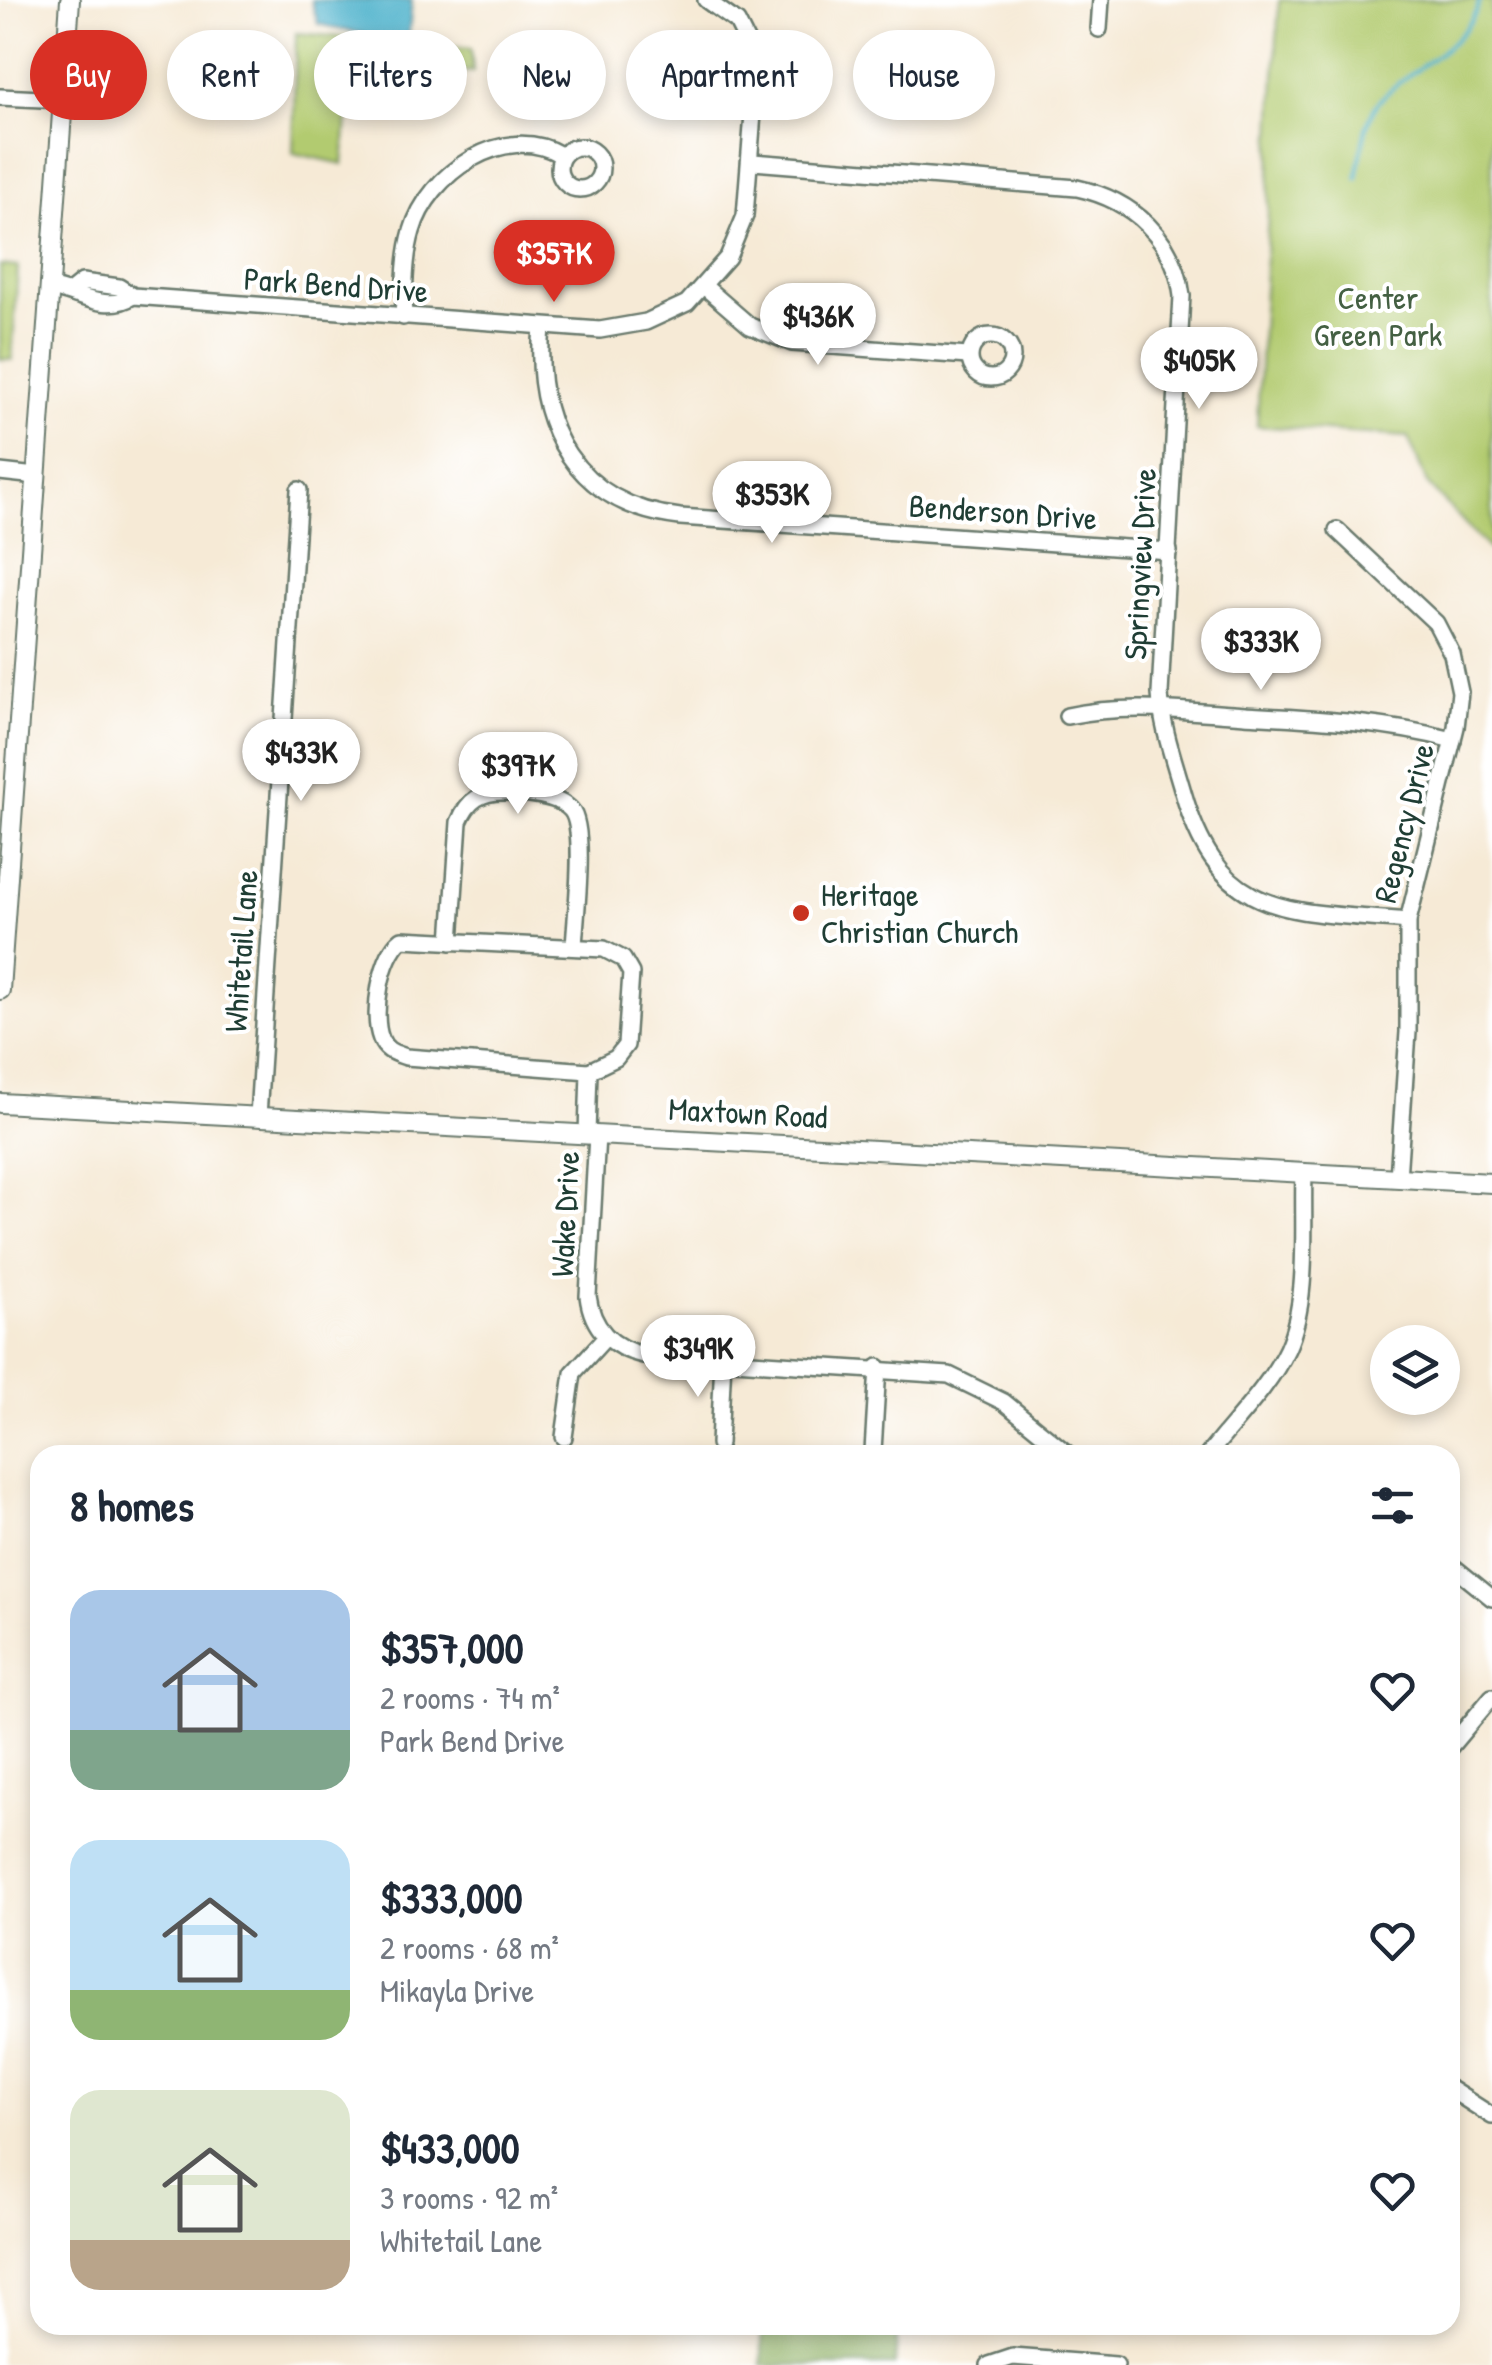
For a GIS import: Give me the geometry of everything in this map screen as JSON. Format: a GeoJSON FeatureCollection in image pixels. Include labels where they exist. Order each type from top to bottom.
{"type":"FeatureCollection","features":[{"type":"Feature","properties":{"kind":"main road"},"geometry":{"type":"LineString","coordinates":[[68,30],[70,0]]}},
{"type":"Feature","properties":{"kind":"main road"},"geometry":{"type":"LineString","coordinates":[[0,990],[62,120]]}},
{"type":"Feature","properties":{"kind":"main road","name":"Maxtown Road"},"geometry":{"type":"LineString","coordinates":[[0,1103],[1492,1182]]}},
{"type":"Feature","properties":{"kind":"street","name":"Park Bend Drive"},"geometry":{"type":"LineString","coordinates":[[50,288],[72,290],[82,282],[119,287],[133,296],[542,327],[624,328],[667,314],[705,287],[738,237],[753,162],[757,62],[729,6],[706,0]]}},
{"type":"Feature","properties":{"kind":"street"},"geometry":{"type":"LineString","coordinates":[[1099,28],[1101,0]]}},
{"type":"Feature","properties":{"kind":"street"},"geometry":{"type":"LineString","coordinates":[[0,96],[30,98]]}},
{"type":"Feature","properties":{"kind":"street"},"geometry":{"type":"LineString","coordinates":[[403,317],[412,230],[435,188],[477,156],[503,147],[541,146],[561,155]]}},
{"type":"Feature","properties":{"kind":"street","name":"Springview Drive"},"geometry":{"type":"LineString","coordinates":[[753,162],[1078,188],[1111,197],[1150,226],[1173,258],[1182,296],[1160,709],[1193,829],[1225,878],[1272,905],[1408,922]]}},
{"type":"Feature","properties":{"kind":"street"},"geometry":{"type":"LineString","coordinates":[[705,287],[750,326],[792,343],[968,356]]}},
{"type":"Feature","properties":{"kind":"street","name":"Benderson Drive"},"geometry":{"type":"LineString","coordinates":[[542,327],[542,394],[561,444],[598,487],[649,512],[1169,551]]}},
{"type":"Feature","properties":{"kind":"street"},"geometry":{"type":"LineString","coordinates":[[0,472],[36,476]]}},
{"type":"Feature","properties":{"kind":"street","name":"Whitetail Lane"},"geometry":{"type":"LineString","coordinates":[[258,1116],[299,490]]}},
{"type":"Feature","properties":{"kind":"street","name":"Regency Drive"},"geometry":{"type":"LineString","coordinates":[[1337,530],[1425,610],[1446,638],[1460,692],[1408,922],[1408,1032],[1398,1178]]}},
{"type":"Feature","properties":{"kind":"street"},"geometry":{"type":"LineString","coordinates":[[1067,716],[1102,708],[1160,709],[1387,724],[1452,740]]}},
{"type":"Feature","properties":{"kind":"street"},"geometry":{"type":"LineString","coordinates":[[452,942],[459,822],[466,806],[481,794],[504,792],[558,800],[574,812],[579,832],[574,947]]}},
{"type":"Feature","properties":{"kind":"street"},"geometry":{"type":"LineString","coordinates":[[402,939],[574,947],[604,949],[623,959],[631,973],[626,1045],[616,1058],[589,1071],[406,1057],[390,1051],[379,1037],[382,962],[402,939]]}},
{"type":"Feature","properties":{"kind":"street","name":"Wake Drive"},"geometry":{"type":"LineString","coordinates":[[589,1071],[592,1135],[588,1296],[593,1318],[606,1337]]}},
{"type":"Feature","properties":{"kind":"street"},"geometry":{"type":"LineString","coordinates":[[1216,1445],[1276,1369],[1290,1340],[1298,1309],[1304,1173]]}},
{"type":"Feature","properties":{"kind":"street"},"geometry":{"type":"LineString","coordinates":[[564,1437],[573,1373],[606,1337],[642,1355],[927,1370],[983,1388],[1056,1445]]}},
{"type":"Feature","properties":{"kind":"street"},"geometry":{"type":"LineString","coordinates":[[719,1444],[723,1359]]}},
{"type":"Feature","properties":{"kind":"street"},"geometry":{"type":"LineString","coordinates":[[872,1445],[878,1367]]}},
{"type":"Feature","properties":{"kind":"street"},"geometry":{"type":"LineString","coordinates":[[1460,1572],[1492,1598]]}},
{"type":"Feature","properties":{"kind":"street"},"geometry":{"type":"LineString","coordinates":[[1460,1735],[1492,1696]]}},
{"type":"Feature","properties":{"kind":"street"},"geometry":{"type":"LineString","coordinates":[[1460,2095],[1492,2116]]}},
{"type":"Feature","properties":{"kind":"street"},"geometry":{"type":"LineString","coordinates":[[990,2365],[1013,2357],[1116,2365]]}},
{"type":"Feature","properties":{"kind":"green space","name":"Center Green Park"},"geometry":{"type":"Polygon","coordinates":[[[1279,0],[1492,0],[1492,552],[1427,483],[1408,437],[1257,426],[1279,0]]]}},
{"type":"Feature","properties":{"kind":"green space"},"geometry":{"type":"Polygon","coordinates":[[[296,33],[314,35],[314,120],[347,120],[343,164],[293,153],[296,33]]]}},
{"type":"Feature","properties":{"kind":"green space"},"geometry":{"type":"Polygon","coordinates":[[[467,48],[471,48],[473,72],[467,72],[467,48]]]}},
{"type":"Feature","properties":{"kind":"green space"},"geometry":{"type":"Polygon","coordinates":[[[0,265],[18,267],[12,360],[0,359],[0,265]]]}},
{"type":"Feature","properties":{"kind":"green space"},"geometry":{"type":"Polygon","coordinates":[[[762,2335],[897,2335],[895,2365],[762,2365],[762,2335]]]}},
{"type":"Feature","properties":{"kind":"water"},"geometry":{"type":"Polygon","coordinates":[[[311,0],[412,0],[409,30],[345,30],[318,24],[311,0]]]}},
{"type":"Feature","properties":{"kind":"waterway"},"geometry":{"type":"LineString","coordinates":[[1357,178],[1364,136],[1376,106],[1395,86],[1452,43],[1474,16],[1480,0]]}},
{"type":"Feature","properties":{"kind":"place","name":"Heritage Christian Church"},"geometry":{"type":"Point","coordinates":[801,913]}}]}
